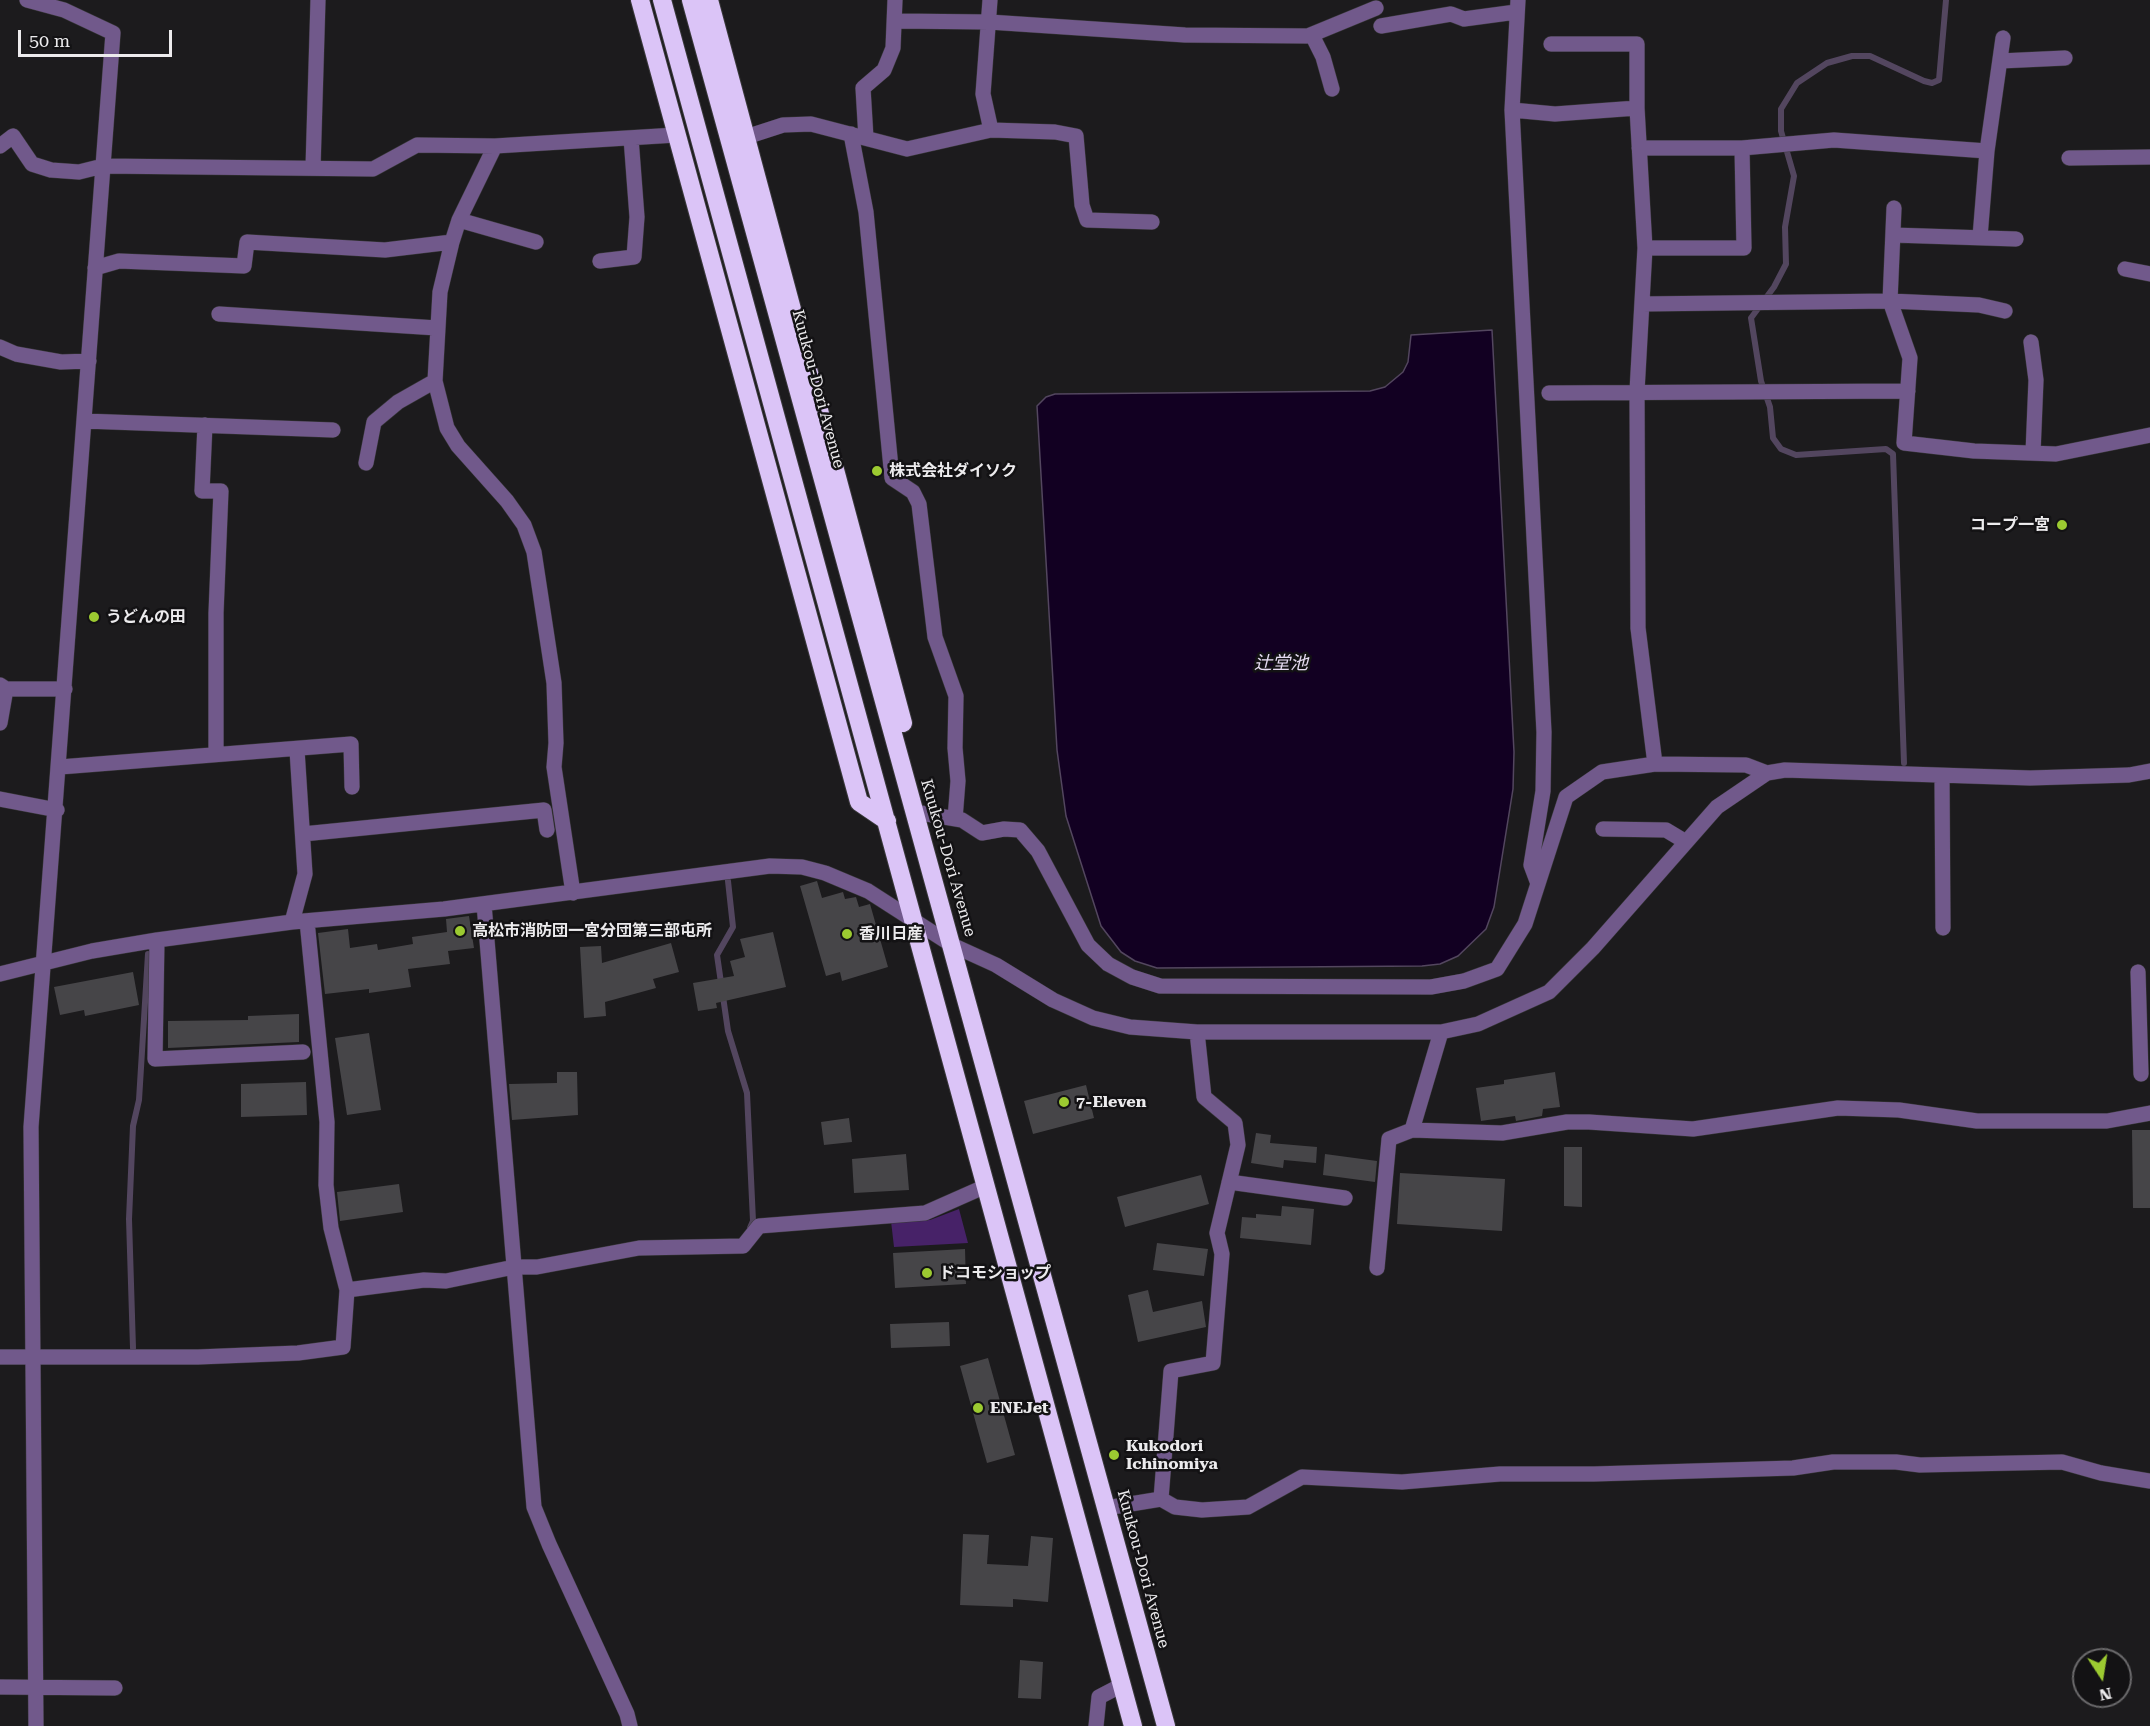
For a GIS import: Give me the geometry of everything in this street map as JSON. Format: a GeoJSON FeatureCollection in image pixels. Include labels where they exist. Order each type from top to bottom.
{"type":"FeatureCollection","features":[{"type":"Feature","properties":{"kind":"highway"},"geometry":{"type":"LineString","coordinates":[[640,0],[859,802],[887,821]]}},
{"type":"Feature","properties":{"kind":"highway"},"geometry":{"type":"LineString","coordinates":[[662,0],[1133,1726]]}},
{"type":"Feature","properties":{"kind":"highway","name":"Kuukou-Dori Avenue"},"geometry":{"type":"LineString","coordinates":[[691,0],[1166,1726]]}},
{"type":"Feature","properties":{"kind":"highway"},"geometry":{"type":"LineString","coordinates":[[710,0],[919,782],[915,812]]}},
{"type":"Feature","properties":{"kind":"street"},"geometry":{"type":"LineString","coordinates":[[27,0],[64,10],[114,33],[102,166],[57,810],[31,1127],[36,1726]]}},
{"type":"Feature","properties":{"kind":"street"},"geometry":{"type":"LineString","coordinates":[[313,168],[318,0]]}},
{"type":"Feature","properties":{"kind":"street"},"geometry":{"type":"LineString","coordinates":[[866,138],[863,88],[884,70],[893,48],[896,21],[895,0]]}},
{"type":"Feature","properties":{"kind":"street"},"geometry":{"type":"LineString","coordinates":[[990,0],[983,94],[991,130]]}},
{"type":"Feature","properties":{"kind":"street"},"geometry":{"type":"LineString","coordinates":[[1381,26],[1451,14],[1464,18],[1517,6],[1512,110],[1544,732],[1543,791],[1531,865],[1537,881]]}},
{"type":"Feature","properties":{"kind":"street"},"geometry":{"type":"LineString","coordinates":[[896,21],[989,22],[1185,35],[1312,35],[1376,8]]}},
{"type":"Feature","properties":{"kind":"street"},"geometry":{"type":"LineString","coordinates":[[1312,35],[1323,57],[1332,89]]}},
{"type":"Feature","properties":{"kind":"street"},"geometry":{"type":"LineString","coordinates":[[1980,237],[1987,151],[2003,38]]}},
{"type":"Feature","properties":{"kind":"street"},"geometry":{"type":"LineString","coordinates":[[1551,44],[1636,44],[1637,108],[1646,248],[1637,391],[1638,628],[1654,764]]}},
{"type":"Feature","properties":{"kind":"street"},"geometry":{"type":"LineString","coordinates":[[2000,61],[2065,58]]}},
{"type":"Feature","properties":{"kind":"street"},"geometry":{"type":"LineString","coordinates":[[1512,110],[1555,114],[1637,108]]}},
{"type":"Feature","properties":{"kind":"street"},"geometry":{"type":"LineString","coordinates":[[746,136],[783,125],[811,124],[907,149],[991,130],[1055,132],[1076,136],[1082,205],[1087,220],[1152,222]]}},
{"type":"Feature","properties":{"kind":"street"},"geometry":{"type":"LineString","coordinates":[[851,134],[866,212],[892,478],[913,492],[920,504],[934,637],[956,696],[955,748],[958,781],[955,819]]}},
{"type":"Feature","properties":{"kind":"street"},"geometry":{"type":"LineString","coordinates":[[0,146],[14,136],[32,164],[51,170],[79,172],[102,166],[373,169],[417,145],[495,146],[676,135]]}},
{"type":"Feature","properties":{"kind":"street"},"geometry":{"type":"LineString","coordinates":[[600,261],[634,257],[637,217],[631,138]]}},
{"type":"Feature","properties":{"kind":"street"},"geometry":{"type":"LineString","coordinates":[[1640,148],[1742,148],[1786,146],[1834,140],[1987,151]]}},
{"type":"Feature","properties":{"kind":"street"},"geometry":{"type":"LineString","coordinates":[[495,146],[459,220],[452,242],[440,292],[435,381],[447,428],[458,446],[507,501],[524,525],[534,552],[554,683],[556,743],[554,767],[573,893]]}},
{"type":"Feature","properties":{"kind":"street"},"geometry":{"type":"LineString","coordinates":[[1646,248],[1744,248],[1742,148]]}},
{"type":"Feature","properties":{"kind":"street"},"geometry":{"type":"LineString","coordinates":[[2069,158],[2150,157]]}},
{"type":"Feature","properties":{"kind":"street"},"geometry":{"type":"LineString","coordinates":[[1894,208],[1890,301],[1910,358],[1904,444],[2056,454],[2150,435]]}},
{"type":"Feature","properties":{"kind":"street"},"geometry":{"type":"LineString","coordinates":[[459,220],[536,242]]}},
{"type":"Feature","properties":{"kind":"street"},"geometry":{"type":"LineString","coordinates":[[1893,235],[2016,238]]}},
{"type":"Feature","properties":{"kind":"street"},"geometry":{"type":"LineString","coordinates":[[95,268],[119,261],[244,266],[247,242],[385,250],[452,242]]}},
{"type":"Feature","properties":{"kind":"street"},"geometry":{"type":"LineString","coordinates":[[2125,269],[2150,274]]}},
{"type":"Feature","properties":{"kind":"street"},"geometry":{"type":"LineString","coordinates":[[1642,304],[1890,301],[1979,304],[2005,311]]}},
{"type":"Feature","properties":{"kind":"street"},"geometry":{"type":"LineString","coordinates":[[219,314],[437,328]]}},
{"type":"Feature","properties":{"kind":"street"},"geometry":{"type":"LineString","coordinates":[[2031,342],[2036,380],[2033,453]]}},
{"type":"Feature","properties":{"kind":"street"},"geometry":{"type":"LineString","coordinates":[[0,347],[16,354],[61,362],[89,361]]}},
{"type":"Feature","properties":{"kind":"street"},"geometry":{"type":"LineString","coordinates":[[366,463],[374,422],[398,402],[435,381]]}},
{"type":"Feature","properties":{"kind":"street"},"geometry":{"type":"LineString","coordinates":[[1550,393],[1908,391]]}},
{"type":"Feature","properties":{"kind":"street"},"geometry":{"type":"LineString","coordinates":[[84,421],[333,430]]}},
{"type":"Feature","properties":{"kind":"street"},"geometry":{"type":"LineString","coordinates":[[205,425],[202,491],[221,492],[216,613],[216,754]]}},
{"type":"Feature","properties":{"kind":"street"},"geometry":{"type":"LineString","coordinates":[[0,723],[3,687],[65,689]]}},
{"type":"Feature","properties":{"kind":"street"},"geometry":{"type":"LineString","coordinates":[[60,767],[351,744],[352,788]]}},
{"type":"Feature","properties":{"kind":"street"},"geometry":{"type":"LineString","coordinates":[[0,1357],[198,1357],[298,1353],[343,1347],[348,1290],[331,1228],[326,1185],[327,1122],[299,921],[305,874],[297,750]]}},
{"type":"Feature","properties":{"kind":"street"},"geometry":{"type":"LineString","coordinates":[[915,812],[955,819],[982,832],[1004,828],[1020,830],[1038,851],[1089,945],[1108,964],[1132,977],[1160,986],[1431,987],[1464,981],[1497,969],[1525,924],[1566,797],[1602,772],[1654,764],[1746,765],[1767,773]]}},
{"type":"Feature","properties":{"kind":"street"},"geometry":{"type":"LineString","coordinates":[[0,974],[45,962],[157,940],[299,921],[484,904],[770,866],[802,867],[825,873],[868,891],[952,945],[996,965],[1053,1000],[1093,1018],[1130,1027],[1197,1032],[1441,1032],[1478,1024],[1549,992],[1593,948],[1717,807],[1767,773],[1785,770],[1942,777],[2030,778],[2129,775],[2150,771]]}},
{"type":"Feature","properties":{"kind":"street"},"geometry":{"type":"LineString","coordinates":[[1942,777],[1943,928]]}},
{"type":"Feature","properties":{"kind":"street"},"geometry":{"type":"LineString","coordinates":[[0,799],[57,810]]}},
{"type":"Feature","properties":{"kind":"street"},"geometry":{"type":"LineString","coordinates":[[303,834],[544,810],[547,830]]}},
{"type":"Feature","properties":{"kind":"street"},"geometry":{"type":"LineString","coordinates":[[1603,829],[1666,830],[1686,842]]}},
{"type":"Feature","properties":{"kind":"street"},"geometry":{"type":"LineString","coordinates":[[484,904],[534,1507],[627,1714],[630,1726]]}},
{"type":"Feature","properties":{"kind":"street"},"geometry":{"type":"LineString","coordinates":[[157,940],[155,1059],[303,1052]]}},
{"type":"Feature","properties":{"kind":"street"},"geometry":{"type":"LineString","coordinates":[[2138,972],[2146,1033],[2141,1074]]}},
{"type":"Feature","properties":{"kind":"street"},"geometry":{"type":"LineString","coordinates":[[1161,1499],[1171,1371],[1213,1363],[1222,1254],[1217,1233],[1238,1144],[1235,1123],[1204,1097],[1197,1032]]}},
{"type":"Feature","properties":{"kind":"street"},"geometry":{"type":"LineString","coordinates":[[1412,1130],[1441,1032]]}},
{"type":"Feature","properties":{"kind":"street"},"geometry":{"type":"LineString","coordinates":[[1377,1268],[1389,1139],[1412,1130],[1502,1133],[1567,1122],[1693,1129],[1838,1108],[1899,1110],[1977,1121],[2107,1121],[2150,1113]]}},
{"type":"Feature","properties":{"kind":"street"},"geometry":{"type":"LineString","coordinates":[[1229,1182],[1346,1198]]}},
{"type":"Feature","properties":{"kind":"street"},"geometry":{"type":"LineString","coordinates":[[348,1290],[424,1280],[446,1281],[514,1267],[537,1267],[639,1248],[743,1246],[759,1226],[925,1213],[986,1186]]}},
{"type":"Feature","properties":{"kind":"street"},"geometry":{"type":"LineString","coordinates":[[1106,1508],[1161,1499],[1175,1507],[1202,1510],[1248,1507],[1302,1477],[1402,1482],[1500,1474],[1594,1474],[1793,1468],[1833,1462],[1932,1465],[2062,1462],[2101,1473],[2150,1481]]}},
{"type":"Feature","properties":{"kind":"street"},"geometry":{"type":"LineString","coordinates":[[1096,1726],[1100,1697],[1122,1685]]}},
{"type":"Feature","properties":{"kind":"street"},"geometry":{"type":"LineString","coordinates":[[0,1687],[115,1688]]}},
{"type":"Feature","properties":{"kind":"shaded area"},"geometry":{"type":"Polygon","coordinates":[[[959,1209],[968,1243],[894,1247],[891,1221],[930,1220],[959,1209]]]}},
{"type":"Feature","properties":{"kind":"water","name":"辻堂池"},"geometry":{"type":"Polygon","coordinates":[[[1492,330],[1514,752],[1513,789],[1494,907],[1486,929],[1458,956],[1440,964],[1422,966],[1157,968],[1135,961],[1121,952],[1101,926],[1066,816],[1057,750],[1037,406],[1046,397],[1055,394],[1370,391],[1385,387],[1403,372],[1408,362],[1411,335],[1492,330]]]}},
{"type":"Feature","properties":{"kind":"building"},"geometry":{"type":"Polygon","coordinates":[[[817,881],[822,898],[843,892],[845,899],[856,897],[859,907],[870,904],[888,967],[842,981],[840,972],[826,976],[800,886],[817,881]]]}},
{"type":"Feature","properties":{"kind":"building"},"geometry":{"type":"Polygon","coordinates":[[[469,916],[474,948],[448,951],[450,964],[408,969],[411,987],[369,993],[369,989],[325,994],[318,933],[348,929],[350,948],[377,944],[378,950],[413,944],[412,937],[447,932],[446,919],[469,916]]]}},
{"type":"Feature","properties":{"kind":"building"},"geometry":{"type":"Polygon","coordinates":[[[773,932],[786,987],[716,1003],[717,1008],[698,1011],[693,983],[734,976],[730,961],[745,957],[740,939],[773,932]]]}},
{"type":"Feature","properties":{"kind":"building"},"geometry":{"type":"Polygon","coordinates":[[[671,943],[679,972],[653,979],[656,988],[605,1002],[606,1016],[584,1018],[580,947],[601,946],[602,963],[671,943]]]}},
{"type":"Feature","properties":{"kind":"building"},"geometry":{"type":"Polygon","coordinates":[[[133,972],[139,1005],[85,1016],[84,1010],[60,1015],[54,987],[133,972]]]}},
{"type":"Feature","properties":{"kind":"building"},"geometry":{"type":"Polygon","coordinates":[[[299,1014],[299,1042],[168,1048],[168,1021],[248,1020],[248,1016],[299,1014]]]}},
{"type":"Feature","properties":{"kind":"building"},"geometry":{"type":"Polygon","coordinates":[[[369,1033],[381,1110],[347,1115],[335,1038],[369,1033]]]}},
{"type":"Feature","properties":{"kind":"building"},"geometry":{"type":"Polygon","coordinates":[[[557,1072],[577,1072],[578,1115],[512,1120],[509,1084],[557,1083],[557,1072]]]}},
{"type":"Feature","properties":{"kind":"building"},"geometry":{"type":"Polygon","coordinates":[[[1555,1072],[1560,1107],[1543,1109],[1542,1116],[1516,1121],[1515,1116],[1481,1121],[1476,1088],[1504,1084],[1504,1080],[1555,1072]]]}},
{"type":"Feature","properties":{"kind":"building"},"geometry":{"type":"Polygon","coordinates":[[[306,1082],[307,1115],[241,1117],[241,1084],[306,1082]]]}},
{"type":"Feature","properties":{"kind":"building"},"geometry":{"type":"Polygon","coordinates":[[[1086,1085],[1094,1118],[1033,1134],[1024,1101],[1086,1085]]]}},
{"type":"Feature","properties":{"kind":"building"},"geometry":{"type":"Polygon","coordinates":[[[849,1118],[852,1142],[824,1145],[821,1122],[849,1118]]]}},
{"type":"Feature","properties":{"kind":"building"},"geometry":{"type":"Polygon","coordinates":[[[2132,1130],[2150,1130],[2150,1208],[2133,1208],[2132,1130]]]}},
{"type":"Feature","properties":{"kind":"building"},"geometry":{"type":"Polygon","coordinates":[[[1256,1133],[1271,1135],[1270,1143],[1317,1147],[1316,1163],[1284,1160],[1283,1168],[1251,1163],[1256,1133]]]}},
{"type":"Feature","properties":{"kind":"building"},"geometry":{"type":"Polygon","coordinates":[[[1564,1147],[1582,1147],[1582,1207],[1564,1206],[1564,1147]]]}},
{"type":"Feature","properties":{"kind":"building"},"geometry":{"type":"Polygon","coordinates":[[[906,1154],[909,1190],[854,1193],[852,1159],[906,1154]]]}},
{"type":"Feature","properties":{"kind":"building"},"geometry":{"type":"Polygon","coordinates":[[[1325,1154],[1377,1161],[1375,1182],[1323,1175],[1325,1154]]]}},
{"type":"Feature","properties":{"kind":"building"},"geometry":{"type":"Polygon","coordinates":[[[1400,1173],[1505,1179],[1502,1231],[1397,1224],[1400,1173]]]}},
{"type":"Feature","properties":{"kind":"building"},"geometry":{"type":"Polygon","coordinates":[[[1201,1175],[1209,1204],[1125,1227],[1117,1197],[1201,1175]]]}},
{"type":"Feature","properties":{"kind":"building"},"geometry":{"type":"Polygon","coordinates":[[[399,1184],[403,1212],[340,1221],[337,1192],[399,1184]]]}},
{"type":"Feature","properties":{"kind":"building"},"geometry":{"type":"Polygon","coordinates":[[[1282,1206],[1314,1209],[1311,1245],[1240,1238],[1242,1217],[1256,1218],[1256,1214],[1281,1216],[1282,1206]]]}},
{"type":"Feature","properties":{"kind":"building"},"geometry":{"type":"Polygon","coordinates":[[[1157,1243],[1208,1249],[1204,1276],[1153,1270],[1157,1243]]]}},
{"type":"Feature","properties":{"kind":"building"},"geometry":{"type":"Polygon","coordinates":[[[965,1249],[966,1284],[895,1288],[893,1253],[965,1249]]]}},
{"type":"Feature","properties":{"kind":"building"},"geometry":{"type":"Polygon","coordinates":[[[1148,1290],[1153,1312],[1202,1301],[1206,1327],[1138,1342],[1128,1295],[1148,1290]]]}},
{"type":"Feature","properties":{"kind":"building"},"geometry":{"type":"Polygon","coordinates":[[[949,1322],[950,1346],[891,1348],[890,1324],[949,1322]]]}},
{"type":"Feature","properties":{"kind":"building"},"geometry":{"type":"Polygon","coordinates":[[[988,1358],[1015,1455],[987,1463],[960,1366],[988,1358]]]}},
{"type":"Feature","properties":{"kind":"building"},"geometry":{"type":"Polygon","coordinates":[[[963,1534],[989,1535],[987,1564],[1028,1566],[1031,1536],[1053,1538],[1048,1602],[1013,1599],[1013,1607],[960,1605],[963,1534]]]}},
{"type":"Feature","properties":{"kind":"building"},"geometry":{"type":"Polygon","coordinates":[[[1020,1660],[1043,1662],[1041,1699],[1018,1698],[1020,1660]]]}},
{"type":"Feature","properties":{"kind":"waterway"},"geometry":{"type":"LineString","coordinates":[[1904,763],[1893,454],[1886,449],[1796,455],[1781,449],[1773,438],[1770,407],[1761,381],[1751,318],[1774,287],[1786,264],[1785,227],[1794,176],[1781,131],[1781,109],[1797,83],[1827,63],[1852,56],[1870,56],[1924,81],[1932,83],[1939,80],[1946,0]]}},
{"type":"Feature","properties":{"kind":"waterway"},"geometry":{"type":"LineString","coordinates":[[728,881],[733,927],[717,955],[728,1031],[747,1093],[753,1221],[750,1228]]}},
{"type":"Feature","properties":{"kind":"waterway"},"geometry":{"type":"LineString","coordinates":[[133,1348],[129,1219],[133,1126],[139,1100],[148,954]]}},
{"type":"Feature","properties":{"kind":"place","name":"株式会社ダイソク"},"geometry":{"type":"Point","coordinates":[877,471]}},
{"type":"Feature","properties":{"kind":"place","name":"コープ一宮"},"geometry":{"type":"Point","coordinates":[2062,525]}},
{"type":"Feature","properties":{"kind":"place","name":"うどんの田"},"geometry":{"type":"Point","coordinates":[94,617]}},
{"type":"Feature","properties":{"kind":"place","name":"高松市消防団一宮分団第三部屯所"},"geometry":{"type":"Point","coordinates":[460,931]}},
{"type":"Feature","properties":{"kind":"place","name":"香川日産"},"geometry":{"type":"Point","coordinates":[847,934]}},
{"type":"Feature","properties":{"kind":"place","name":"7-Eleven"},"geometry":{"type":"Point","coordinates":[1064,1102]}},
{"type":"Feature","properties":{"kind":"place","name":"ドコモショップ"},"geometry":{"type":"Point","coordinates":[927,1273]}},
{"type":"Feature","properties":{"kind":"place","name":"ENEJet"},"geometry":{"type":"Point","coordinates":[978,1408]}},
{"type":"Feature","properties":{"kind":"place","name":"Kukodori Ichinomiya"},"geometry":{"type":"Point","coordinates":[1114,1455]}}]}
